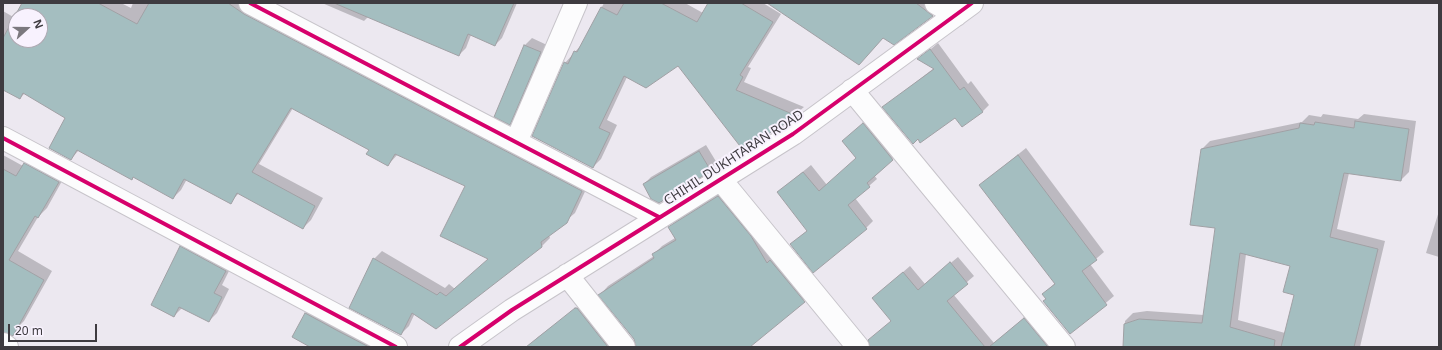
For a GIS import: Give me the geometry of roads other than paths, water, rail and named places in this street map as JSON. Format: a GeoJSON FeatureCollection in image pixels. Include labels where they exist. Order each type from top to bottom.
{"type":"FeatureCollection","features":[{"type":"Feature","properties":{"kind":"street"},"geometry":{"type":"LineString","coordinates":[[250,3],[660,217]]}},
{"type":"Feature","properties":{"kind":"street"},"geometry":{"type":"LineString","coordinates":[[516,142],[576,3]]}},
{"type":"Feature","properties":{"kind":"street"},"geometry":{"type":"LineString","coordinates":[[936,3],[964,9]]}},
{"type":"Feature","properties":{"kind":"street","name":"CHIHIL DUKHTARAN ROAD"},"geometry":{"type":"LineString","coordinates":[[460,347],[512,310],[793,134],[964,9]]}},
{"type":"Feature","properties":{"kind":"street"},"geometry":{"type":"LineString","coordinates":[[852,90],[1064,347]]}},
{"type":"Feature","properties":{"kind":"street"},"geometry":{"type":"LineString","coordinates":[[3,138],[396,347]]}},
{"type":"Feature","properties":{"kind":"street"},"geometry":{"type":"LineString","coordinates":[[721,180],[858,347]]}},
{"type":"Feature","properties":{"kind":"street"},"geometry":{"type":"LineString","coordinates":[[567,275],[624,347]]}},
{"type":"Feature","properties":{"kind":"street"},"geometry":{"type":"LineString","coordinates":[[3,344],[7,347]]}}]}
